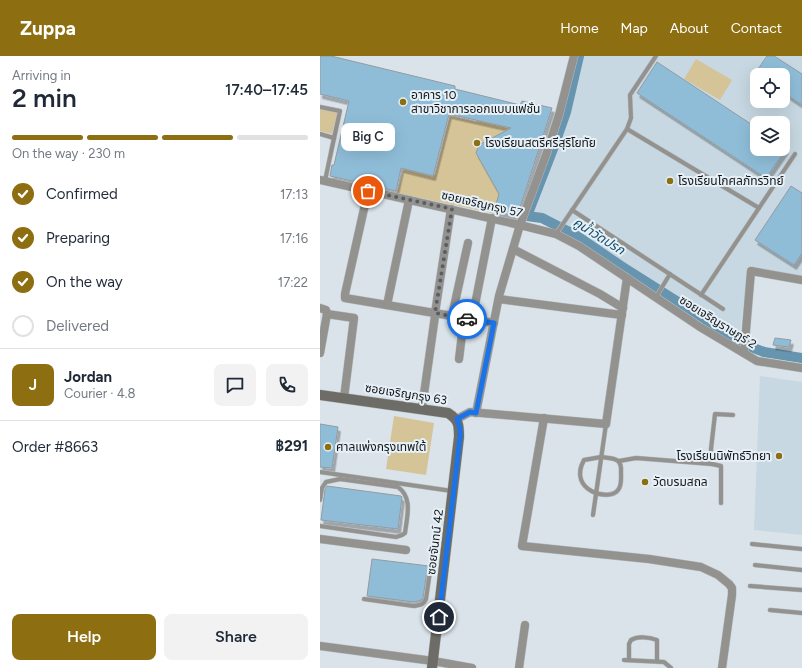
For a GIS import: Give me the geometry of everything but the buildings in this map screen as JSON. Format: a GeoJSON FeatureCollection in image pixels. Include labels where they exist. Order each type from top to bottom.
{"type":"FeatureCollection","features":[{"type":"Feature","properties":{"kind":"street"},"geometry":{"type":"LineString","coordinates":[[476,413],[499,298],[520,225],[559,115],[574,56]]}},
{"type":"Feature","properties":{"kind":"street","name":"ซอยเจริญกรุง 57"},"geometry":{"type":"LineString","coordinates":[[323,181],[557,233],[627,278]]}},
{"type":"Feature","properties":{"kind":"street"},"geometry":{"type":"LineString","coordinates":[[368,191],[345,298],[435,315],[452,316],[494,323]]}},
{"type":"Feature","properties":{"kind":"street"},"geometry":{"type":"LineString","coordinates":[[387,305],[409,200]]}},
{"type":"Feature","properties":{"kind":"street"},"geometry":{"type":"LineString","coordinates":[[422,408],[452,209]]}},
{"type":"Feature","properties":{"kind":"street"},"geometry":{"type":"LineString","coordinates":[[459,359],[492,218]]}},
{"type":"Feature","properties":{"kind":"street"},"geometry":{"type":"LineString","coordinates":[[452,316],[468,243]]}},
{"type":"Feature","properties":{"kind":"street"},"geometry":{"type":"LineString","coordinates":[[513,248],[600,294],[622,311]]}},
{"type":"Feature","properties":{"kind":"street"},"geometry":{"type":"LineString","coordinates":[[744,351],[751,271],[802,280]]}},
{"type":"Feature","properties":{"kind":"street"},"geometry":{"type":"LineString","coordinates":[[606,424],[627,278]]}},
{"type":"Feature","properties":{"kind":"street","name":"ซอยเจริญราษฎร์ 2"},"geometry":{"type":"LineString","coordinates":[[627,278],[657,295],[700,327],[744,351],[757,361],[802,368]]}},
{"type":"Feature","properties":{"kind":"street"},"geometry":{"type":"LineString","coordinates":[[499,298],[622,311]]}},
{"type":"Feature","properties":{"kind":"street"},"geometry":{"type":"LineString","coordinates":[[320,308],[326,310],[327,314],[320,353]]}},
{"type":"Feature","properties":{"kind":"street"},"geometry":{"type":"LineString","coordinates":[[327,314],[354,318],[344,398]]}},
{"type":"Feature","properties":{"kind":"street","name":"ซอยเจริญกรุง 63"},"geometry":{"type":"LineString","coordinates":[[320,395],[422,408],[448,413],[457,419],[470,412],[606,424]]}},
{"type":"Feature","properties":{"kind":"street"},"geometry":{"type":"LineString","coordinates":[[544,418],[522,546],[701,567],[718,575],[732,588],[722,668]]}},
{"type":"Feature","properties":{"kind":"street","name":"ซอยจันทน์ 42"},"geometry":{"type":"LineString","coordinates":[[433,665],[436,572],[454,492],[460,437],[460,429],[457,419]]}},
{"type":"Feature","properties":{"kind":"street"},"geometry":{"type":"LineString","coordinates":[[320,539],[406,550]]}},
{"type":"Feature","properties":{"kind":"street"},"geometry":{"type":"LineString","coordinates":[[519,668],[525,625]]}},
{"type":"Feature","properties":{"kind":"street"},"geometry":{"type":"LineString","coordinates":[[320,646],[433,665],[472,668]]}},
{"type":"Feature","properties":{"kind":"lane"},"geometry":{"type":"LineString","coordinates":[[557,233],[627,129],[631,119],[630,94],[656,56]]}},
{"type":"Feature","properties":{"kind":"lane"},"geometry":{"type":"LineString","coordinates":[[320,106],[340,111],[323,181]]}},
{"type":"Feature","properties":{"kind":"lane"},"geometry":{"type":"LineString","coordinates":[[627,129],[759,208]]}},
{"type":"Feature","properties":{"kind":"lane"},"geometry":{"type":"LineString","coordinates":[[320,134],[334,138]]}},
{"type":"Feature","properties":{"kind":"lane"},"geometry":{"type":"LineString","coordinates":[[701,295],[795,154]]}},
{"type":"Feature","properties":{"kind":"lane"},"geometry":{"type":"LineString","coordinates":[[572,210],[723,309]]}},
{"type":"Feature","properties":{"kind":"lane"},"geometry":{"type":"LineString","coordinates":[[657,295],[670,274]]}},
{"type":"Feature","properties":{"kind":"lane"},"geometry":{"type":"LineString","coordinates":[[712,464],[711,449],[715,414],[733,415]]}},
{"type":"Feature","properties":{"kind":"lane"},"geometry":{"type":"LineString","coordinates":[[593,515],[606,424]]}},
{"type":"Feature","properties":{"kind":"lane"},"geometry":{"type":"LineString","coordinates":[[619,461],[622,466],[621,484],[619,490],[615,493],[609,495],[596,493],[587,488],[581,482],[581,467],[584,460],[601,457],[619,461],[636,458],[712,464],[721,466],[721,503]]}},
{"type":"Feature","properties":{"kind":"lane"},"geometry":{"type":"LineString","coordinates":[[320,472],[454,492]]}},
{"type":"Feature","properties":{"kind":"lane"},"geometry":{"type":"LineString","coordinates":[[320,500],[322,488],[326,482],[340,479],[398,487],[406,496],[408,503],[405,533],[402,535],[396,536],[320,526]]}},
{"type":"Feature","properties":{"kind":"lane"},"geometry":{"type":"LineString","coordinates":[[752,544],[802,548]]}},
{"type":"Feature","properties":{"kind":"lane"},"geometry":{"type":"LineString","coordinates":[[755,565],[802,570]]}},
{"type":"Feature","properties":{"kind":"lane"},"geometry":{"type":"LineString","coordinates":[[364,599],[420,606],[426,599],[436,572]]}},
{"type":"Feature","properties":{"kind":"lane"},"geometry":{"type":"LineString","coordinates":[[750,586],[802,590]]}},
{"type":"Feature","properties":{"kind":"lane"},"geometry":{"type":"LineString","coordinates":[[770,610],[802,614]]}},
{"type":"Feature","properties":{"kind":"lane"},"geometry":{"type":"LineString","coordinates":[[657,661],[657,640],[639,638],[631,640],[627,660],[664,662],[671,668]]}},
{"type":"Feature","properties":{"kind":"shaded area","name":"โรงเรียนโกศลภัทรวิทย์"},"geometry":{"type":"Polygon","coordinates":[[[577,56],[802,56],[802,276],[748,268],[739,341],[586,241],[544,219],[526,212],[577,56]]]}},
{"type":"Feature","properties":{"kind":"shaded area"},"geometry":{"type":"Polygon","coordinates":[[[696,59],[732,80],[720,100],[684,79],[696,59]]]}},
{"type":"Feature","properties":{"kind":"shaded area"},"geometry":{"type":"Polygon","coordinates":[[[320,108],[338,112],[332,134],[320,131],[320,108]]]}},
{"type":"Feature","properties":{"kind":"shaded area"},"geometry":{"type":"Polygon","coordinates":[[[450,116],[477,122],[478,117],[518,128],[496,214],[397,193],[404,168],[435,175],[450,116]]]}},
{"type":"Feature","properties":{"kind":"shaded area","name":"โรงเรียนนิพัทธ์วิทยา"},"geometry":{"type":"Polygon","coordinates":[[[760,376],[802,382],[802,535],[754,530],[760,376]]]}},
{"type":"Feature","properties":{"kind":"shaded area"},"geometry":{"type":"Polygon","coordinates":[[[394,416],[434,423],[426,475],[386,469],[394,416]]]}},
{"type":"Feature","properties":{"kind":"waterway","name":"คูน้ำวัดปรก"},"geometry":{"type":"LineString","coordinates":[[579,56],[566,112],[527,216],[542,218],[577,236],[621,266],[746,345],[764,352],[802,358]]}},
{"type":"Feature","properties":{"kind":"way so far"},"geometry":{"type":"LineString","coordinates":[[368,191],[452,209],[435,313],[467,319]]}},
{"type":"Feature","properties":{"kind":"place","name":"อาคาร 10 สาขาวิชาการออกแบบแฟชั่น"},"geometry":{"type":"Point","coordinates":[403,102]}},
{"type":"Feature","properties":{"kind":"place","name":"โรงเรียนสตรีศรีสุริโยทัย"},"geometry":{"type":"Point","coordinates":[477,143]}},
{"type":"Feature","properties":{"kind":"place","name":"โรงเรียนโกศลภัทรวิทย์"},"geometry":{"type":"Point","coordinates":[670,181]}},
{"type":"Feature","properties":{"kind":"place","name":"Big C"},"geometry":{"type":"Point","coordinates":[368,191]}},
{"type":"Feature","properties":{"kind":"place","name":"ศาลแพ่งกรุงเทพใต้"},"geometry":{"type":"Point","coordinates":[328,447]}},
{"type":"Feature","properties":{"kind":"place","name":"โรงเรียนนิพัทธ์วิทยา"},"geometry":{"type":"Point","coordinates":[779,456]}},
{"type":"Feature","properties":{"kind":"place","name":"วัดบรมสถล"},"geometry":{"type":"Point","coordinates":[645,482]}},
{"type":"Feature","properties":{"kind":"route"},"geometry":{"type":"LineString","coordinates":[[439,617],[460,437],[460,429],[457,419],[470,412],[476,413],[494,323],[467,319]]}}]}
